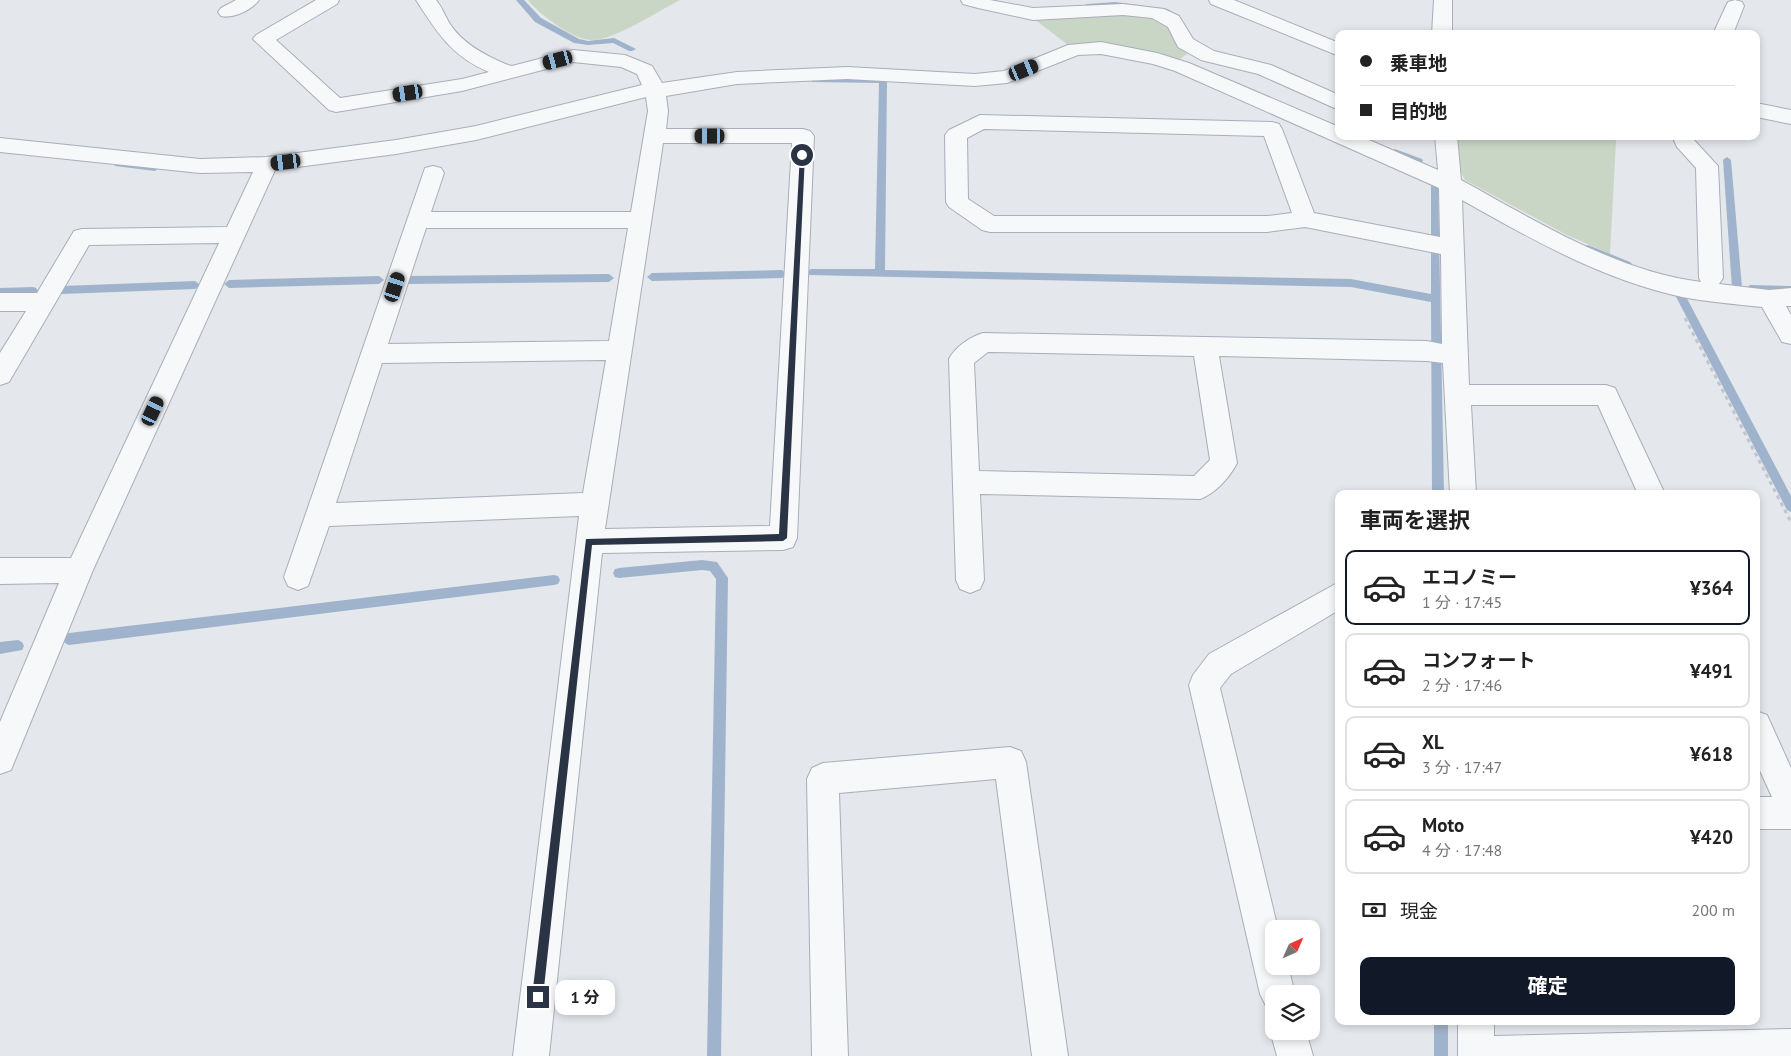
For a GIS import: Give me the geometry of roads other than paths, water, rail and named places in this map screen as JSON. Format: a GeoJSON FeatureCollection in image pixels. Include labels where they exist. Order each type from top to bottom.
{"type":"FeatureCollection","features":[{"type":"Feature","properties":{"kind":"street"},"geometry":{"type":"LineString","coordinates":[[228,12],[250,0]]}},
{"type":"Feature","properties":{"kind":"street"},"geometry":{"type":"LineString","coordinates":[[330,0],[263,39],[336,105],[462,85],[574,56],[625,61],[645,70],[655,89],[658,111],[589,541],[531,1056]]}},
{"type":"Feature","properties":{"kind":"street"},"geometry":{"type":"LineString","coordinates":[[425,0],[432,6],[444,29],[457,44],[491,66],[510,72]]}},
{"type":"Feature","properties":{"kind":"street"},"geometry":{"type":"LineString","coordinates":[[970,0],[1033,14],[1090,9],[1149,10],[1168,18],[1181,32],[1184,44],[1208,56],[1264,69],[1335,101]]}},
{"type":"Feature","properties":{"kind":"street"},"geometry":{"type":"LineString","coordinates":[[1218,0],[1335,48]]}},
{"type":"Feature","properties":{"kind":"street"},"geometry":{"type":"LineString","coordinates":[[1443,0],[1444,30]]}},
{"type":"Feature","properties":{"kind":"street"},"geometry":{"type":"LineString","coordinates":[[1725,30],[1735,6]]}},
{"type":"Feature","properties":{"kind":"street"},"geometry":{"type":"LineString","coordinates":[[0,145],[200,166],[267,164],[396,147],[476,133],[655,89],[737,78],[847,73],[975,80],[1006,77],[1075,49],[1101,48],[1166,62],[1335,134]]}},
{"type":"Feature","properties":{"kind":"street"},"geometry":{"type":"LineString","coordinates":[[1259,101],[1272,129],[1304,219]]}},
{"type":"Feature","properties":{"kind":"street"},"geometry":{"type":"LineString","coordinates":[[1760,111],[1791,117]]}},
{"type":"Feature","properties":{"kind":"street"},"geometry":{"type":"LineString","coordinates":[[1272,129],[980,122],[956,135],[957,202],[990,224],[1267,224],[1304,219],[1440,246]]}},
{"type":"Feature","properties":{"kind":"street"},"geometry":{"type":"LineString","coordinates":[[589,541],[783,538],[803,136],[654,136]]}},
{"type":"Feature","properties":{"kind":"street"},"geometry":{"type":"LineString","coordinates":[[1348,140],[1450,184],[1572,249],[1625,272],[1668,285],[1786,294],[1791,335]]}},
{"type":"Feature","properties":{"kind":"street"},"geometry":{"type":"LineString","coordinates":[[1446,140],[1450,184],[1440,246],[1441,353],[1459,395],[1463,490]]}},
{"type":"Feature","properties":{"kind":"street"},"geometry":{"type":"LineString","coordinates":[[1684,140],[1707,166],[1711,278]]}},
{"type":"Feature","properties":{"kind":"street"},"geometry":{"type":"LineString","coordinates":[[0,759],[79,570],[267,164]]}},
{"type":"Feature","properties":{"kind":"street"},"geometry":{"type":"LineString","coordinates":[[298,577],[433,173]]}},
{"type":"Feature","properties":{"kind":"street"},"geometry":{"type":"LineString","coordinates":[[418,220],[640,220]]}},
{"type":"Feature","properties":{"kind":"street"},"geometry":{"type":"LineString","coordinates":[[0,375],[82,237],[235,235]]}},
{"type":"Feature","properties":{"kind":"street"},"geometry":{"type":"LineString","coordinates":[[0,302],[43,302]]}},
{"type":"Feature","properties":{"kind":"street"},"geometry":{"type":"LineString","coordinates":[[970,580],[961,359],[983,342],[1441,353]]}},
{"type":"Feature","properties":{"kind":"street"},"geometry":{"type":"LineString","coordinates":[[966,482],[1200,488],[1224,463],[1205,346]]}},
{"type":"Feature","properties":{"kind":"street"},"geometry":{"type":"LineString","coordinates":[[373,354],[619,350]]}},
{"type":"Feature","properties":{"kind":"street"},"geometry":{"type":"LineString","coordinates":[[1459,395],[1606,395],[1650,490]]}},
{"type":"Feature","properties":{"kind":"street"},"geometry":{"type":"LineString","coordinates":[[319,515],[595,504]]}},
{"type":"Feature","properties":{"kind":"street"},"geometry":{"type":"LineString","coordinates":[[0,571],[79,570]]}},
{"type":"Feature","properties":{"kind":"street"},"geometry":{"type":"LineString","coordinates":[[1276,985],[1204,685],[1220,664],[1335,597]]}},
{"type":"Feature","properties":{"kind":"street"},"geometry":{"type":"LineString","coordinates":[[1760,735],[1791,804]]}},
{"type":"Feature","properties":{"kind":"street"},"geometry":{"type":"LineString","coordinates":[[830,1056],[823,779],[1010,762],[1050,1056]]}},
{"type":"Feature","properties":{"kind":"street"},"geometry":{"type":"LineString","coordinates":[[1760,813],[1791,813]]}},
{"type":"Feature","properties":{"kind":"street"},"geometry":{"type":"LineString","coordinates":[[1291,1040],[1295,1056]]}},
{"type":"Feature","properties":{"kind":"street"},"geometry":{"type":"LineString","coordinates":[[1476,1044],[1791,1047]]}},
{"type":"Feature","properties":{"kind":"waterway"},"geometry":{"type":"LineString","coordinates":[[520,0],[538,20],[577,41],[588,43],[614,40],[632,49]]}},
{"type":"Feature","properties":{"kind":"waterway"},"geometry":{"type":"LineString","coordinates":[[1087,6],[1115,4],[1167,11]]}},
{"type":"Feature","properties":{"kind":"waterway"},"geometry":{"type":"LineString","coordinates":[[815,80],[880,80],[883,82],[880,273]]}},
{"type":"Feature","properties":{"kind":"waterway"},"geometry":{"type":"LineString","coordinates":[[1395,152],[1419,161]]}},
{"type":"Feature","properties":{"kind":"waterway"},"geometry":{"type":"LineString","coordinates":[[1727,160],[1737,288]]}},
{"type":"Feature","properties":{"kind":"waterway"},"geometry":{"type":"LineString","coordinates":[[118,164],[155,168]]}},
{"type":"Feature","properties":{"kind":"waterway"},"geometry":{"type":"LineString","coordinates":[[1435,183],[1438,490]]}},
{"type":"Feature","properties":{"kind":"waterway"},"geometry":{"type":"LineString","coordinates":[[1588,248],[1627,264]]}},
{"type":"Feature","properties":{"kind":"waterway"},"geometry":{"type":"LineString","coordinates":[[811,273],[880,273]]}},
{"type":"Feature","properties":{"kind":"waterway"},"geometry":{"type":"LineString","coordinates":[[880,273],[1351,283],[1436,299]]}},
{"type":"Feature","properties":{"kind":"waterway"},"geometry":{"type":"LineString","coordinates":[[652,277],[782,274]]}},
{"type":"Feature","properties":{"kind":"waterway"},"geometry":{"type":"LineString","coordinates":[[409,280],[609,278]]}},
{"type":"Feature","properties":{"kind":"waterway"},"geometry":{"type":"LineString","coordinates":[[229,284],[379,280]]}},
{"type":"Feature","properties":{"kind":"waterway"},"geometry":{"type":"LineString","coordinates":[[62,290],[195,285]]}},
{"type":"Feature","properties":{"kind":"waterway"},"geometry":{"type":"LineString","coordinates":[[1750,289],[1791,290]]}},
{"type":"Feature","properties":{"kind":"waterway"},"geometry":{"type":"LineString","coordinates":[[0,292],[33,291]]}},
{"type":"Feature","properties":{"kind":"waterway"},"geometry":{"type":"LineString","coordinates":[[1678,291],[1791,507]]}},
{"type":"Feature","properties":{"kind":"waterway"},"geometry":{"type":"LineString","coordinates":[[619,573],[702,565],[713,566],[722,578],[714,1056]]}},
{"type":"Feature","properties":{"kind":"waterway"},"geometry":{"type":"LineString","coordinates":[[69,639],[554,580]]}},
{"type":"Feature","properties":{"kind":"waterway"},"geometry":{"type":"LineString","coordinates":[[0,648],[18,646]]}},
{"type":"Feature","properties":{"kind":"waterway"},"geometry":{"type":"LineString","coordinates":[[1441,1025],[1441,1056]]}}]}
